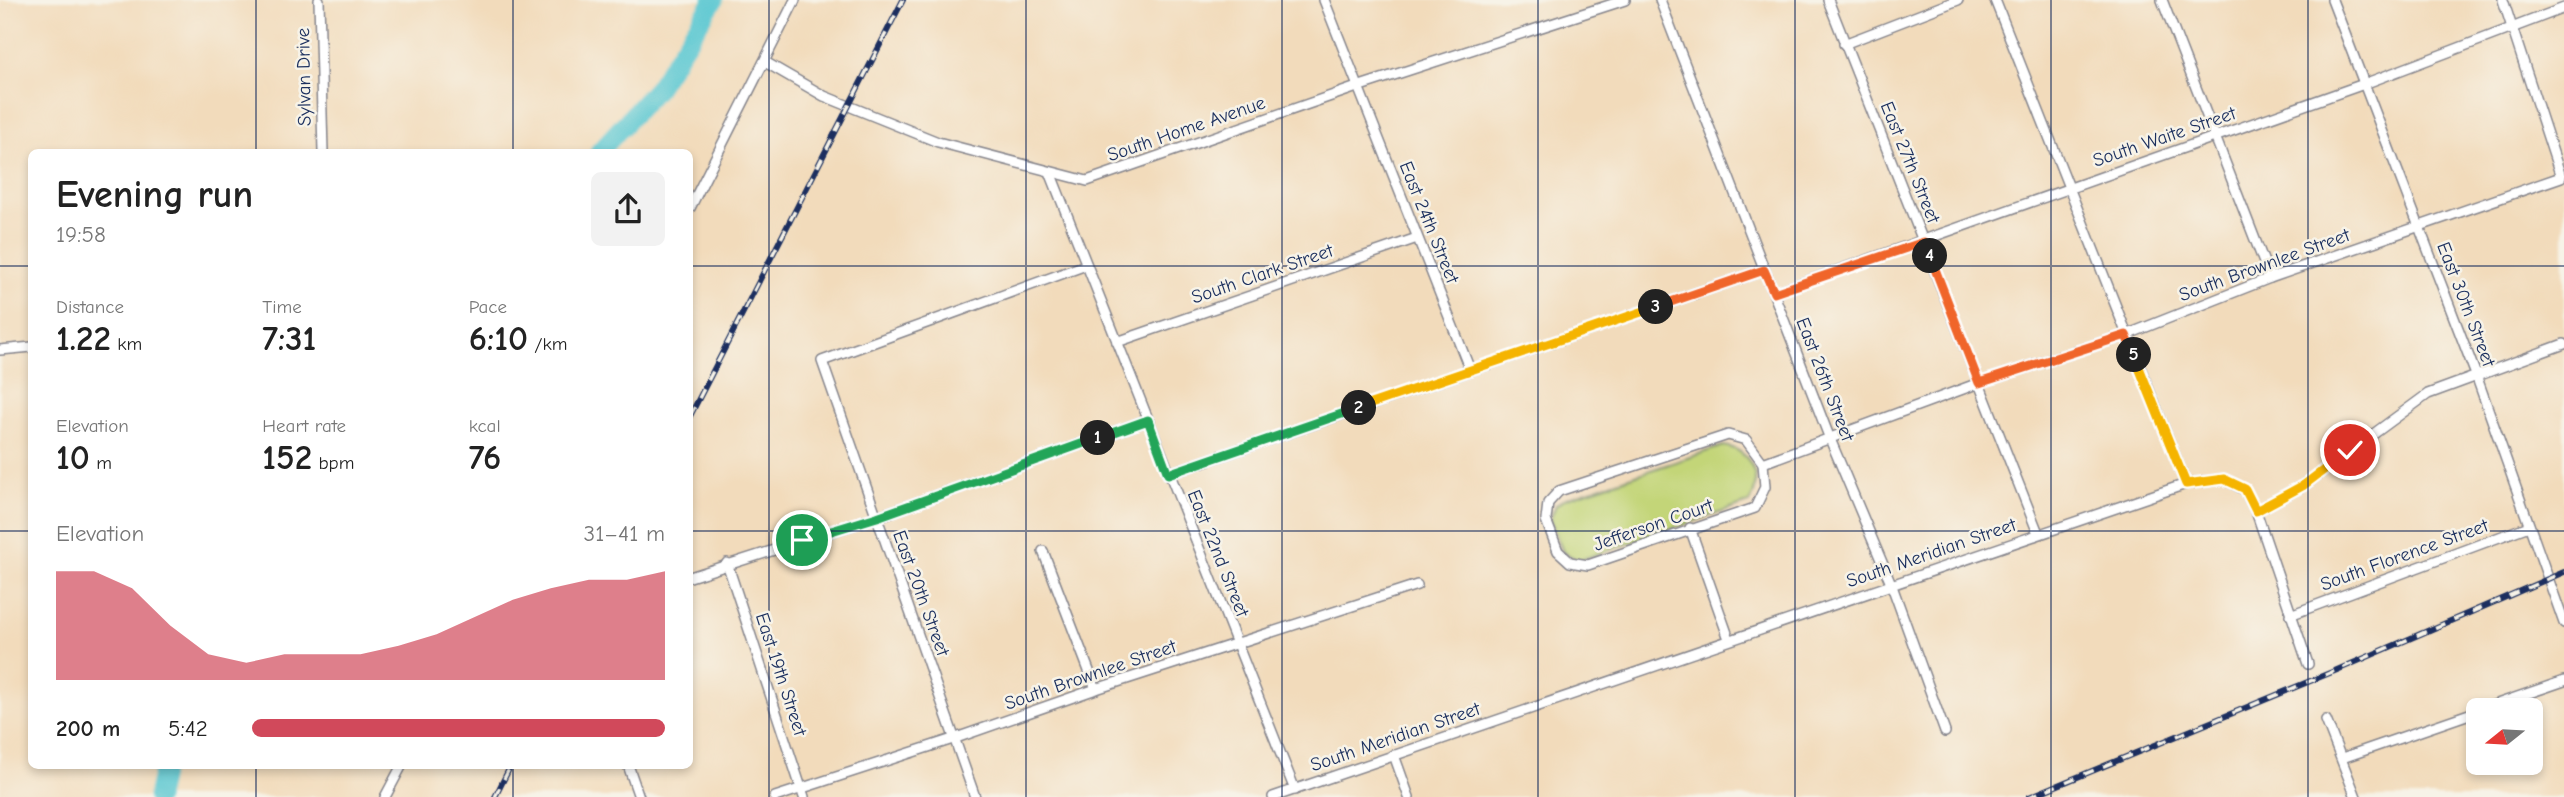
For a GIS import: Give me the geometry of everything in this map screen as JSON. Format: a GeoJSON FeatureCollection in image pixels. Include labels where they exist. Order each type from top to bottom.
{"type":"FeatureCollection","features":[{"type":"Feature","properties":{"kind":"street","name":"Sylvan Drive"},"geometry":{"type":"LineString","coordinates":[[319,0],[323,149]]}},
{"type":"Feature","properties":{"kind":"street"},"geometry":{"type":"LineString","coordinates":[[693,202],[795,0]]}},
{"type":"Feature","properties":{"kind":"street","name":"East 24th Street"},"geometry":{"type":"LineString","coordinates":[[1324,0],[1470,370]]}},
{"type":"Feature","properties":{"kind":"street","name":"South Home Avenue"},"geometry":{"type":"LineString","coordinates":[[765,62],[824,96],[938,142],[1087,181],[1357,87],[1625,0]]}},
{"type":"Feature","properties":{"kind":"street","name":"East 26th Street"},"geometry":{"type":"LineString","coordinates":[[1660,0],[1830,439],[1892,586],[1945,732]]}},
{"type":"Feature","properties":{"kind":"street","name":"East 27th Street"},"geometry":{"type":"LineString","coordinates":[[1828,0],[2038,533]]}},
{"type":"Feature","properties":{"kind":"street"},"geometry":{"type":"LineString","coordinates":[[1844,44],[1958,0]]}},
{"type":"Feature","properties":{"kind":"street"},"geometry":{"type":"LineString","coordinates":[[1995,0],[2186,484]]}},
{"type":"Feature","properties":{"kind":"street"},"geometry":{"type":"LineString","coordinates":[[2162,0],[2270,278]]}},
{"type":"Feature","properties":{"kind":"street","name":"East 30th Street"},"geometry":{"type":"LineString","coordinates":[[2332,0],[2476,375],[2564,623]]}},
{"type":"Feature","properties":{"kind":"street"},"geometry":{"type":"LineString","coordinates":[[2503,0],[2513,27]]}},
{"type":"Feature","properties":{"kind":"street","name":"South Waite Street"},"geometry":{"type":"LineString","coordinates":[[1774,293],[2364,84],[2564,8]]}},
{"type":"Feature","properties":{"kind":"street","name":"South Brownlee Street"},"geometry":{"type":"LineString","coordinates":[[1763,463],[1979,383],[2126,335],[2270,278],[2561,177],[2513,27]]}},
{"type":"Feature","properties":{"kind":"street","name":"East 22nd Street"},"geometry":{"type":"LineString","coordinates":[[1050,172],[1295,790]]}},
{"type":"Feature","properties":{"kind":"street","name":"South Clark Street"},"geometry":{"type":"LineString","coordinates":[[1117,342],[1418,238]]}},
{"type":"Feature","properties":{"kind":"street","name":"East 20th Street"},"geometry":{"type":"LineString","coordinates":[[975,797],[822,361],[1086,265]]}},
{"type":"Feature","properties":{"kind":"street"},"geometry":{"type":"LineString","coordinates":[[1168,474],[1764,270]]}},
{"type":"Feature","properties":{"kind":"street"},"geometry":{"type":"LineString","coordinates":[[2256,511],[2304,485],[2428,394],[2564,344]]}},
{"type":"Feature","properties":{"kind":"street"},"geometry":{"type":"LineString","coordinates":[[0,350],[28,347]]}},
{"type":"Feature","properties":{"kind":"street"},"geometry":{"type":"LineString","coordinates":[[693,576],[877,517],[1148,420]]}},
{"type":"Feature","properties":{"kind":"street","name":"Jefferson Court"},"geometry":{"type":"LineString","coordinates":[[1728,435],[1746,440],[1763,463],[1765,487],[1755,508],[1588,565],[1570,562],[1558,551],[1546,520],[1548,503],[1559,491],[1728,435]]}},
{"type":"Feature","properties":{"kind":"street","name":"South Meridian Street"},"geometry":{"type":"LineString","coordinates":[[1273,797],[1729,639],[1892,586],[2038,533],[2186,484],[2224,479],[2245,489],[2256,511],[2308,664]]}},
{"type":"Feature","properties":{"kind":"street","name":"South Florence Street"},"geometry":{"type":"LineString","coordinates":[[2290,615],[2529,526]]}},
{"type":"Feature","properties":{"kind":"street"},"geometry":{"type":"LineString","coordinates":[[1690,528],[1729,639]]}},
{"type":"Feature","properties":{"kind":"street"},"geometry":{"type":"LineString","coordinates":[[1043,551],[1096,689]]}},
{"type":"Feature","properties":{"kind":"street","name":"East 19th Street"},"geometry":{"type":"LineString","coordinates":[[727,563],[803,792]]}},
{"type":"Feature","properties":{"kind":"street","name":"South Brownlee Street"},"geometry":{"type":"LineString","coordinates":[[775,797],[803,792],[1096,689],[1417,585]]}},
{"type":"Feature","properties":{"kind":"street"},"geometry":{"type":"LineString","coordinates":[[2516,698],[2564,681]]}},
{"type":"Feature","properties":{"kind":"street"},"geometry":{"type":"LineString","coordinates":[[2342,758],[2466,715]]}},
{"type":"Feature","properties":{"kind":"street"},"geometry":{"type":"LineString","coordinates":[[2326,720],[2356,797]]}},
{"type":"Feature","properties":{"kind":"street"},"geometry":{"type":"LineString","coordinates":[[1394,755],[1409,797]]}},
{"type":"Feature","properties":{"kind":"street"},"geometry":{"type":"LineString","coordinates":[[385,797],[400,769]]}},
{"type":"Feature","properties":{"kind":"street"},"geometry":{"type":"LineString","coordinates":[[629,769],[639,797]]}},
{"type":"Feature","properties":{"kind":"green space"},"geometry":{"type":"Polygon","coordinates":[[[1723,446],[1741,453],[1752,467],[1755,485],[1749,503],[1586,558],[1578,560],[1563,552],[1550,520],[1556,505],[1564,499],[1723,446]]]}},
{"type":"Feature","properties":{"kind":"waterway"},"geometry":{"type":"LineString","coordinates":[[602,149],[657,88],[714,0]]}},
{"type":"Feature","properties":{"kind":"waterway"},"geometry":{"type":"LineString","coordinates":[[157,797],[163,769]]}},
{"type":"Feature","properties":{"kind":"railway"},"geometry":{"type":"LineString","coordinates":[[693,410],[903,0]]}},
{"type":"Feature","properties":{"kind":"railway"},"geometry":{"type":"LineString","coordinates":[[2029,797],[2337,670],[2564,572]]}},
{"type":"Feature","properties":{"kind":"railway"},"geometry":{"type":"LineString","coordinates":[[495,797],[509,769]]}},
{"type":"Feature","properties":{"kind":"route"},"geometry":{"type":"LineString","coordinates":[[802,540],[877,517],[1148,420],[1168,474],[1764,270],[1774,293],[1924,242],[1979,383],[2126,335],[2186,484],[2224,479],[2245,489],[2256,511],[2304,485],[2350,450]]}}]}
